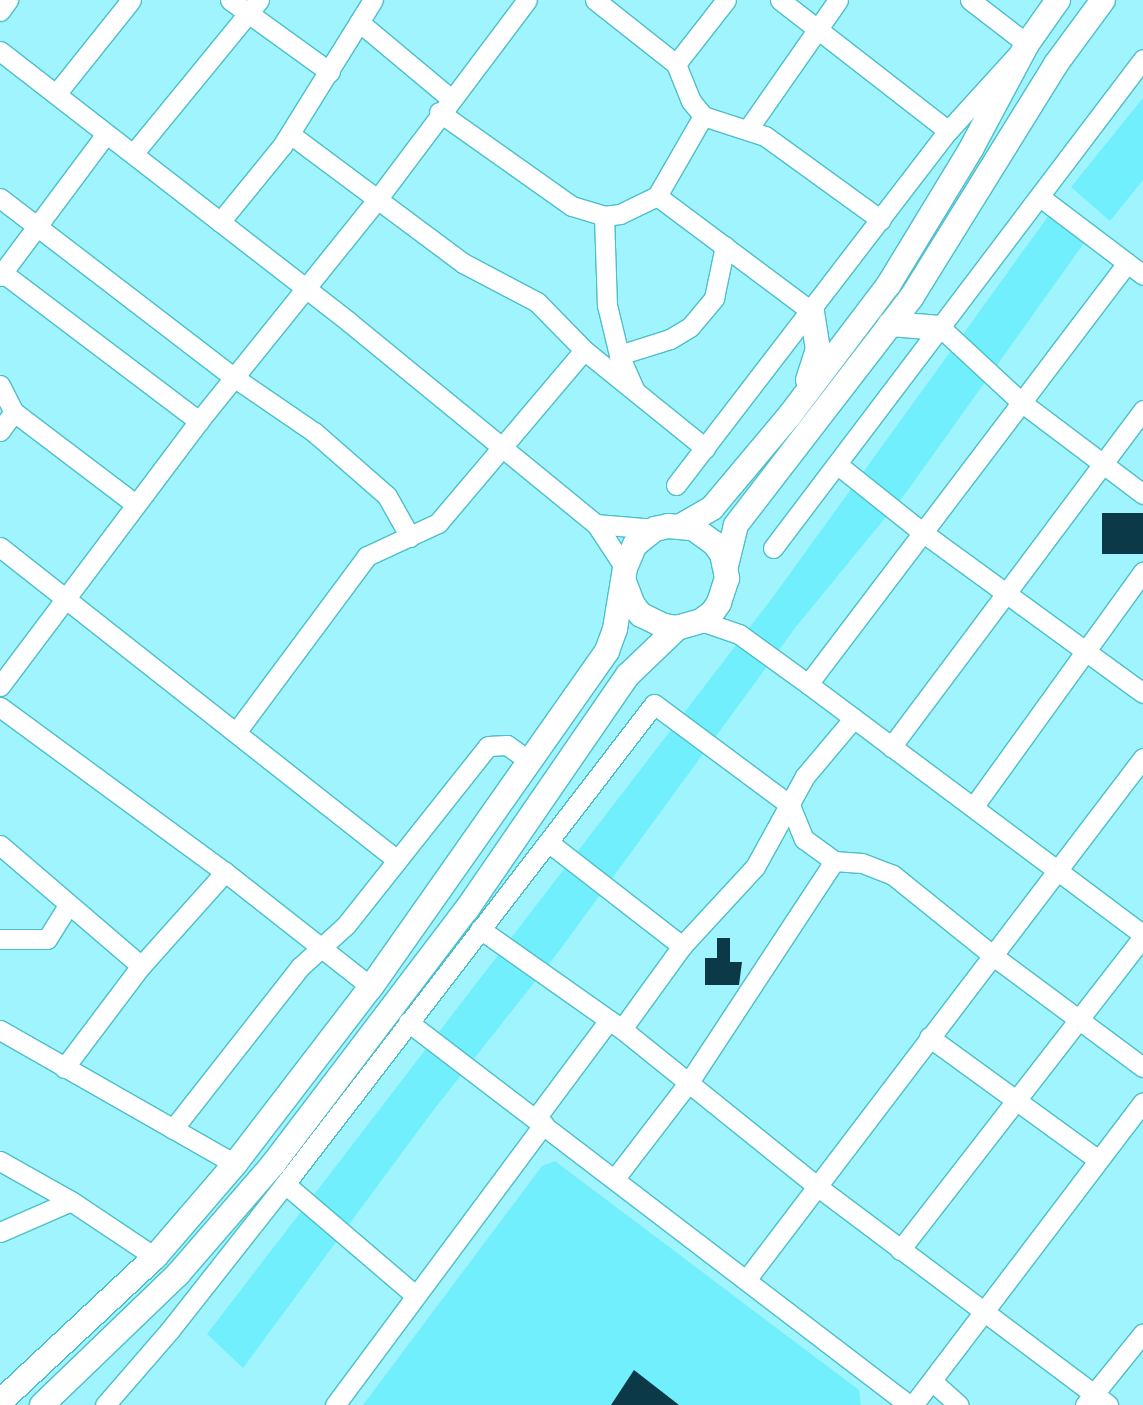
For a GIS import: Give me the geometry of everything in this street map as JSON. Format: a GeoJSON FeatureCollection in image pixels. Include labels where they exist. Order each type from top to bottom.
{"type":"FeatureCollection","features":[{"type":"Feature","properties":{"kind":"main road"},"geometry":{"type":"LineString","coordinates":[[0,1402],[155,1257],[235,1164],[371,986],[607,651],[624,574],[635,544],[655,529],[681,526],[712,508],[790,415],[888,284],[971,149],[1027,44],[1058,0]]}},
{"type":"Feature","properties":{"kind":"main road"},"geometry":{"type":"LineString","coordinates":[[726,566],[736,524],[890,324],[996,165],[1056,64],[1103,0]]}},
{"type":"Feature","properties":{"kind":"main road"},"geometry":{"type":"LineString","coordinates":[[790,415],[818,357],[812,312]]}},
{"type":"Feature","properties":{"kind":"main road"},"geometry":{"type":"LineString","coordinates":[[890,324],[941,328]]}},
{"type":"Feature","properties":{"kind":"main road"},"geometry":{"type":"LineString","coordinates":[[624,574],[633,605],[641,614],[664,626],[676,628],[701,621],[719,603],[727,578],[726,566],[722,554],[705,534],[681,526]]}},
{"type":"Feature","properties":{"kind":"main road"},"geometry":{"type":"LineString","coordinates":[[42,1405],[178,1274],[274,1162],[467,909],[628,676],[676,628]]}},
{"type":"Feature","properties":{"kind":"street"},"geometry":{"type":"LineString","coordinates":[[0,11],[8,0]]}},
{"type":"Feature","properties":{"kind":"street"},"geometry":{"type":"LineString","coordinates":[[56,94],[132,0]]}},
{"type":"Feature","properties":{"kind":"street"},"geometry":{"type":"LineString","coordinates":[[230,0],[254,7],[330,72]]}},
{"type":"Feature","properties":{"kind":"street"},"geometry":{"type":"LineString","coordinates":[[220,222],[290,134],[373,0]]}},
{"type":"Feature","properties":{"kind":"street"},"geometry":{"type":"LineString","coordinates":[[0,686],[199,421],[235,378],[303,287],[378,197],[445,105],[527,0]]}},
{"type":"Feature","properties":{"kind":"street"},"geometry":{"type":"LineString","coordinates":[[595,0],[676,64],[691,101],[703,116],[765,136],[881,220]]}},
{"type":"Feature","properties":{"kind":"street"},"geometry":{"type":"LineString","coordinates":[[676,64],[726,0]]}},
{"type":"Feature","properties":{"kind":"street"},"geometry":{"type":"LineString","coordinates":[[780,0],[948,130]]}},
{"type":"Feature","properties":{"kind":"street"},"geometry":{"type":"LineString","coordinates":[[748,129],[838,0]]}},
{"type":"Feature","properties":{"kind":"street"},"geometry":{"type":"LineString","coordinates":[[676,484],[812,312],[948,130],[1027,44],[970,0]]}},
{"type":"Feature","properties":{"kind":"street"},"geometry":{"type":"LineString","coordinates":[[133,154],[254,7]]}},
{"type":"Feature","properties":{"kind":"street"},"geometry":{"type":"LineString","coordinates":[[359,22],[445,105],[572,206],[604,216],[620,214],[657,196],[703,116]]}},
{"type":"Feature","properties":{"kind":"street"},"geometry":{"type":"LineString","coordinates":[[0,50],[303,287],[596,524],[624,574]]}},
{"type":"Feature","properties":{"kind":"street"},"geometry":{"type":"LineString","coordinates":[[773,548],[1141,66]]}},
{"type":"Feature","properties":{"kind":"street"},"geometry":{"type":"LineString","coordinates":[[106,134],[1,274],[199,421]]}},
{"type":"Feature","properties":{"kind":"street"},"geometry":{"type":"LineString","coordinates":[[290,134],[378,197],[479,274],[537,302],[584,350],[637,395],[705,448]]}},
{"type":"Feature","properties":{"kind":"street"},"geometry":{"type":"LineString","coordinates":[[657,196],[812,312]]}},
{"type":"Feature","properties":{"kind":"street"},"geometry":{"type":"LineString","coordinates":[[1040,196],[1143,275]]}},
{"type":"Feature","properties":{"kind":"street"},"geometry":{"type":"LineString","coordinates":[[0,198],[38,225],[235,378],[314,432],[387,496],[410,537]]}},
{"type":"Feature","properties":{"kind":"street"},"geometry":{"type":"LineString","coordinates":[[604,216],[607,305],[619,354],[637,395]]}},
{"type":"Feature","properties":{"kind":"street"},"geometry":{"type":"LineString","coordinates":[[619,354],[670,339],[690,327],[714,298],[725,246]]}},
{"type":"Feature","properties":{"kind":"street"},"geometry":{"type":"LineString","coordinates":[[808,684],[1127,263]]}},
{"type":"Feature","properties":{"kind":"street"},"geometry":{"type":"LineString","coordinates":[[941,328],[1021,402],[1143,494]]}},
{"type":"Feature","properties":{"kind":"street"},"geometry":{"type":"LineString","coordinates":[[237,731],[367,556],[438,523],[584,350]]}},
{"type":"Feature","properties":{"kind":"street"},"geometry":{"type":"LineString","coordinates":[[0,385],[14,412],[136,504]]}},
{"type":"Feature","properties":{"kind":"street"},"geometry":{"type":"LineString","coordinates":[[891,747],[1143,410]]}},
{"type":"Feature","properties":{"kind":"street"},"geometry":{"type":"LineString","coordinates":[[0,431],[14,412]]}},
{"type":"Feature","properties":{"kind":"street"},"geometry":{"type":"LineString","coordinates":[[838,465],[922,532],[1007,592],[1143,693]]}},
{"type":"Feature","properties":{"kind":"street"},"geometry":{"type":"LineString","coordinates":[[596,524],[655,529]]}},
{"type":"Feature","properties":{"kind":"street"},"geometry":{"type":"LineString","coordinates":[[0,547],[237,731],[397,860]]}},
{"type":"Feature","properties":{"kind":"street"},"geometry":{"type":"LineString","coordinates":[[974,806],[1084,650],[1143,572]]}},
{"type":"Feature","properties":{"kind":"street"},"geometry":{"type":"LineString","coordinates":[[719,603],[739,634]]}},
{"type":"Feature","properties":{"kind":"street"},"geometry":{"type":"LineString","coordinates":[[701,621],[739,634],[974,806],[1143,936],[900,1250]]}},
{"type":"Feature","properties":{"kind":"street"},"geometry":{"type":"LineString","coordinates":[[105,1405],[170,1330],[286,1184],[408,1022],[654,704],[790,805],[804,839],[834,861],[862,863],[893,875],[992,955],[1078,1021],[1143,1067]]}},
{"type":"Feature","properties":{"kind":"street"},"geometry":{"type":"LineString","coordinates":[[0,707],[225,872],[371,986]]}},
{"type":"Feature","properties":{"kind":"street"},"geometry":{"type":"LineString","coordinates":[[335,1405],[540,1121],[682,946],[755,866],[790,805],[804,776],[853,719]]}},
{"type":"Feature","properties":{"kind":"street"},"geometry":{"type":"LineString","coordinates":[[173,1129],[300,968],[338,934],[488,746],[502,743],[530,762]]}},
{"type":"Feature","properties":{"kind":"street"},"geometry":{"type":"LineString","coordinates":[[746,1280],[1143,758]]}},
{"type":"Feature","properties":{"kind":"street"},"geometry":{"type":"LineString","coordinates":[[548,842],[682,946]]}},
{"type":"Feature","properties":{"kind":"street"},"geometry":{"type":"LineString","coordinates":[[0,845],[68,906],[141,966]]}},
{"type":"Feature","properties":{"kind":"street"},"geometry":{"type":"LineString","coordinates":[[616,1177],[689,1082],[834,861]]}},
{"type":"Feature","properties":{"kind":"street"},"geometry":{"type":"LineString","coordinates":[[64,1068],[141,966],[225,872]]}},
{"type":"Feature","properties":{"kind":"street"},"geometry":{"type":"LineString","coordinates":[[0,939],[47,939],[68,906]]}},
{"type":"Feature","properties":{"kind":"street"},"geometry":{"type":"LineString","coordinates":[[480,929],[616,1025],[818,1187],[1096,1401],[1143,1333]]}},
{"type":"Feature","properties":{"kind":"street"},"geometry":{"type":"LineString","coordinates":[[408,1022],[616,1177],[746,1280],[911,1405],[932,1381],[1097,1159],[1143,1102]]}},
{"type":"Feature","properties":{"kind":"street"},"geometry":{"type":"LineString","coordinates":[[0,1030],[235,1164]]}},
{"type":"Feature","properties":{"kind":"street"},"geometry":{"type":"LineString","coordinates":[[929,1037],[1097,1159]]}},
{"type":"Feature","properties":{"kind":"street"},"geometry":{"type":"LineString","coordinates":[[0,1161],[71,1200],[155,1257]]}},
{"type":"Feature","properties":{"kind":"street"},"geometry":{"type":"LineString","coordinates":[[286,1184],[415,1295]]}},
{"type":"Feature","properties":{"kind":"street"},"geometry":{"type":"LineString","coordinates":[[0,1232],[71,1200]]}},
{"type":"Feature","properties":{"kind":"street"},"geometry":{"type":"LineString","coordinates":[[932,1381],[959,1405]]}},
{"type":"Feature","properties":{"kind":"shaded area"},"geometry":{"type":"Polygon","coordinates":[[[1143,98],[1143,180],[1110,221],[1071,187],[1143,98]]]}},
{"type":"Feature","properties":{"kind":"shaded area"},"geometry":{"type":"Polygon","coordinates":[[[1049,215],[1084,243],[908,490],[795,628],[559,951],[432,1112],[243,1368],[207,1334],[773,597],[1049,215]]]}},
{"type":"Feature","properties":{"kind":"shaded area"},"geometry":{"type":"Polygon","coordinates":[[[555,1161],[859,1390],[861,1405],[363,1405],[542,1166],[555,1161]]]}},
{"type":"Feature","properties":{"kind":"building"},"geometry":{"type":"Polygon","coordinates":[[[1102,513],[1143,513],[1143,554],[1102,554],[1102,513]]]}},
{"type":"Feature","properties":{"kind":"building"},"geometry":{"type":"Polygon","coordinates":[[[717,938],[730,938],[730,962],[742,962],[739,985],[705,985],[705,958],[717,958],[717,938]]]}},
{"type":"Feature","properties":{"kind":"building"},"geometry":{"type":"Polygon","coordinates":[[[634,1370],[679,1405],[611,1405],[634,1370]]]}}]}
